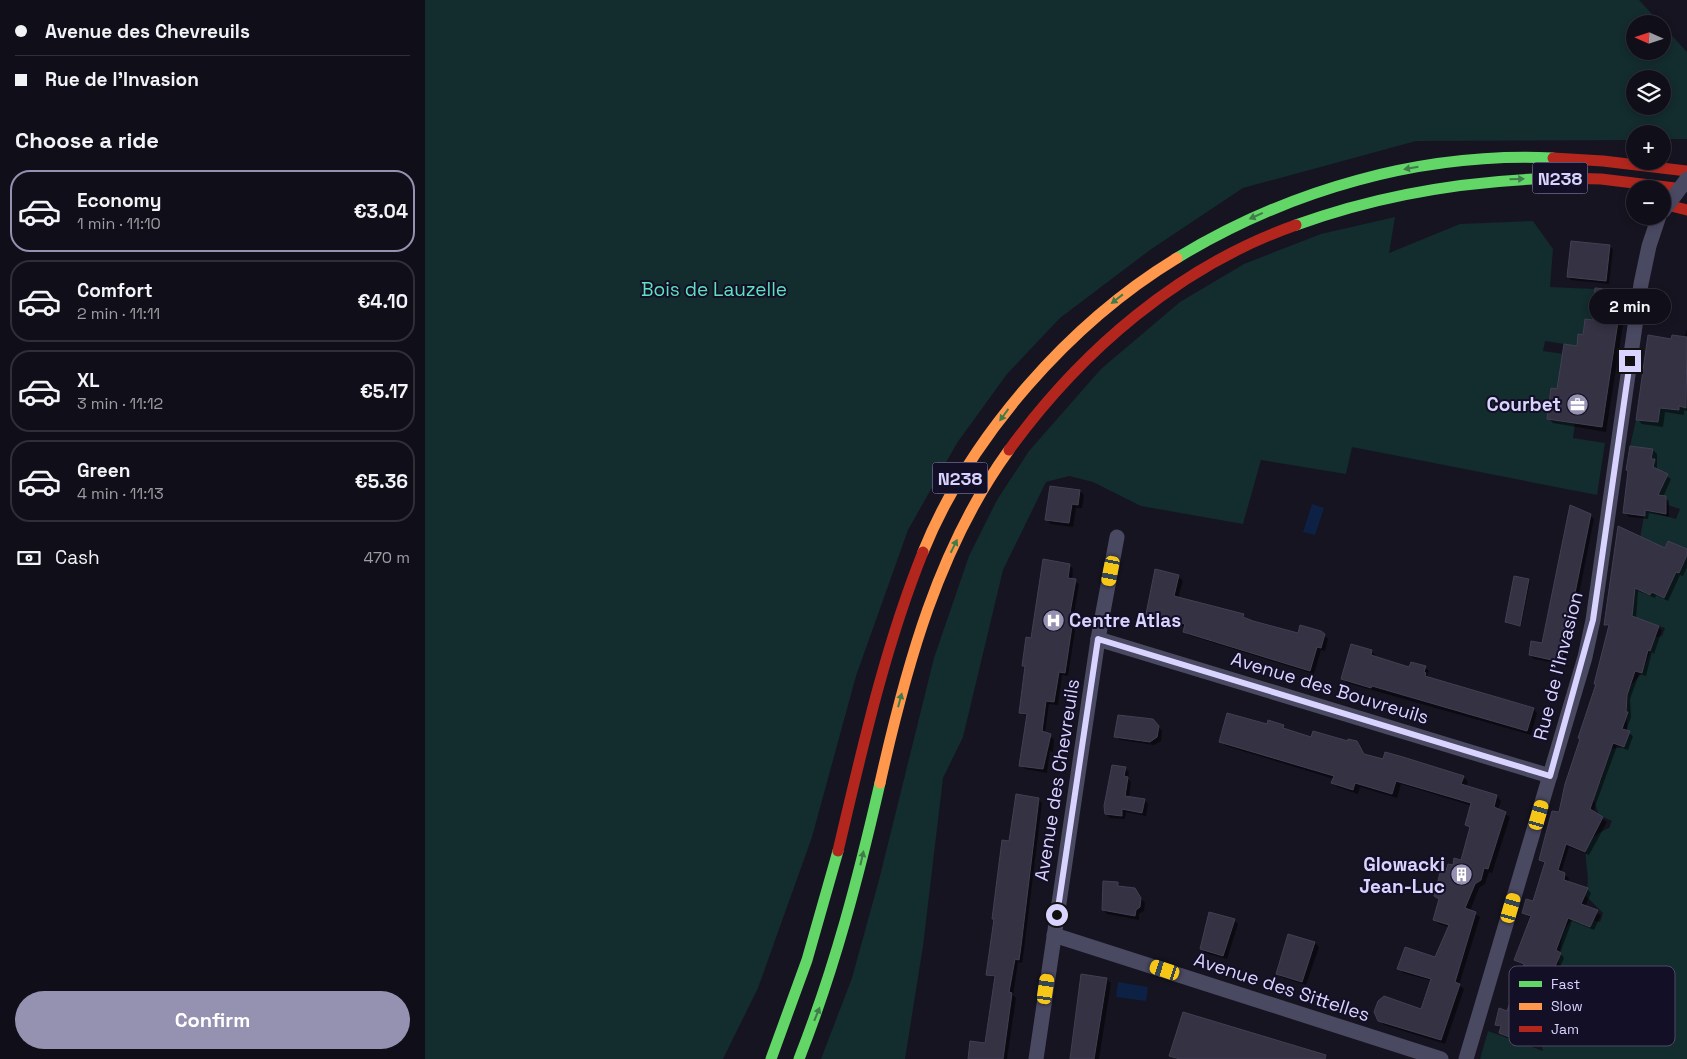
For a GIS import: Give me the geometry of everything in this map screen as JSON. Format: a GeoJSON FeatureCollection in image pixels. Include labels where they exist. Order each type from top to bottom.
{"type":"FeatureCollection","features":[{"type":"Feature","properties":{"kind":"highway","name":"N238"},"geometry":{"type":"LineString","coordinates":[[771,1059],[801,981],[826,898],[874,700],[901,610],[927,540],[962,474],[1012,404],[1065,344],[1113,301],[1175,258],[1218,232],[1274,207],[1331,186],[1397,171],[1459,160],[1513,157],[1626,162]]}},
{"type":"Feature","properties":{"kind":"highway","name":"N238"},"geometry":{"type":"LineString","coordinates":[[1671,168],[1687,171]]}},
{"type":"Feature","properties":{"kind":"highway","name":"N238"},"geometry":{"type":"LineString","coordinates":[[799,1059],[825,994],[849,910],[900,699],[925,618],[950,554],[983,487],[1033,414],[1086,358],[1127,321],[1178,284],[1231,252],[1286,228],[1341,210],[1434,188],[1510,178],[1567,178],[1654,184],[1687,190]]}},
{"type":"Feature","properties":{"kind":"highway"},"geometry":{"type":"LineString","coordinates":[[1434,188],[1551,191]]}},
{"type":"Feature","properties":{"kind":"highway"},"geometry":{"type":"LineString","coordinates":[[1671,211],[1687,210]]}},
{"type":"Feature","properties":{"kind":"street","name":"Rue de l'Invasion"},"geometry":{"type":"LineString","coordinates":[[1671,199],[1687,179]]}},
{"type":"Feature","properties":{"kind":"street","name":"Rue de l'Invasion"},"geometry":{"type":"LineString","coordinates":[[1466,1059],[1550,776],[1593,620],[1641,284],[1649,246],[1656,225]]}},
{"type":"Feature","properties":{"kind":"street","name":"Avenue des Chevreuils"},"geometry":{"type":"LineString","coordinates":[[1036,1059],[1098,639],[1117,536]]}},
{"type":"Feature","properties":{"kind":"street","name":"Avenue des Bouvreuils"},"geometry":{"type":"LineString","coordinates":[[1098,639],[1550,776]]}},
{"type":"Feature","properties":{"kind":"street","name":"Avenue des Sittelles"},"geometry":{"type":"LineString","coordinates":[[1054,935],[1441,1059]]}},
{"type":"Feature","properties":{"kind":"green space","name":"Bois de Lauzelle"},"geometry":{"type":"Polygon","coordinates":[[[425,0],[1639,0],[1653,15],[1626,15],[1626,60],[1671,60],[1671,35],[1687,52],[1687,139],[1671,139],[1671,125],[1626,125],[1626,140],[1416,141],[1243,188],[1150,250],[1060,318],[1007,374],[957,443],[908,530],[856,676],[812,837],[758,988],[723,1059],[425,1059],[425,0]]]}},
{"type":"Feature","properties":{"kind":"green space"},"geometry":{"type":"Polygon","coordinates":[[[1395,217],[1389,253],[1460,224],[1533,221],[1553,249],[1550,287],[1595,289],[1594,300],[1598,301],[1596,320],[1585,319],[1583,335],[1578,335],[1577,346],[1545,341],[1543,351],[1571,355],[1557,389],[1551,388],[1547,418],[1575,423],[1573,438],[1605,443],[1597,495],[1352,447],[1346,474],[1261,460],[1243,524],[1141,506],[1093,482],[1069,476],[1046,482],[1003,570],[963,737],[943,778],[923,946],[905,1059],[821,1059],[852,978],[879,880],[934,658],[969,556],[997,500],[1029,451],[1101,369],[1180,302],[1244,264],[1321,234],[1395,217]]]}},
{"type":"Feature","properties":{"kind":"green space"},"geometry":{"type":"Polygon","coordinates":[[[1687,399],[1687,1059],[1480,1059],[1488,1031],[1509,1039],[1509,1046],[1529,1046],[1543,1051],[1542,1046],[1675,1046],[1675,966],[1559,966],[1559,957],[1566,928],[1572,919],[1600,922],[1603,913],[1585,895],[1588,885],[1586,849],[1589,842],[1609,828],[1612,821],[1599,815],[1593,798],[1599,781],[1601,781],[1610,749],[1625,747],[1627,741],[1626,701],[1628,690],[1642,672],[1654,638],[1662,636],[1665,628],[1627,615],[1635,588],[1650,595],[1652,592],[1637,555],[1645,510],[1676,519],[1680,509],[1668,505],[1666,496],[1658,495],[1668,474],[1661,471],[1652,471],[1655,460],[1651,459],[1653,449],[1630,446],[1636,420],[1658,422],[1660,408],[1679,410],[1680,405],[1686,408],[1687,399]]]}},
{"type":"Feature","properties":{"kind":"water"},"geometry":{"type":"Polygon","coordinates":[[[1312,504],[1324,508],[1315,535],[1303,532],[1312,504]]]}},
{"type":"Feature","properties":{"kind":"water"},"geometry":{"type":"Polygon","coordinates":[[[1118,982],[1148,987],[1146,1001],[1116,997],[1118,982]]]}},
{"type":"Feature","properties":{"kind":"building"},"geometry":{"type":"Polygon","coordinates":[[[1571,241],[1610,245],[1606,281],[1567,277],[1571,241]]]}},
{"type":"Feature","properties":{"kind":"building"},"geometry":{"type":"Polygon","coordinates":[[[1595,288],[1630,291],[1627,309],[1620,308],[1602,427],[1547,419],[1551,388],[1557,389],[1564,344],[1577,346],[1578,334],[1583,335],[1585,319],[1593,320],[1595,288]]]}},
{"type":"Feature","properties":{"kind":"building"},"geometry":{"type":"Polygon","coordinates":[[[1648,335],[1671,339],[1672,335],[1687,337],[1686,408],[1679,406],[1679,410],[1660,408],[1658,422],[1636,420],[1648,335]]]}},
{"type":"Feature","properties":{"kind":"building"},"geometry":{"type":"Polygon","coordinates":[[[1630,446],[1653,449],[1651,459],[1655,459],[1653,467],[1668,474],[1658,495],[1666,496],[1666,514],[1645,510],[1645,516],[1623,513],[1630,446]]]}},
{"type":"Feature","properties":{"kind":"building"},"geometry":{"type":"Polygon","coordinates":[[[1050,486],[1080,490],[1078,505],[1072,504],[1069,523],[1045,520],[1050,486]]]}},
{"type":"Feature","properties":{"kind":"building"},"geometry":{"type":"Polygon","coordinates":[[[1570,505],[1591,514],[1561,662],[1529,655],[1531,641],[1542,643],[1570,505]]]}},
{"type":"Feature","properties":{"kind":"building"},"geometry":{"type":"Polygon","coordinates":[[[1618,526],[1665,548],[1668,541],[1687,549],[1687,555],[1679,573],[1676,572],[1664,598],[1652,592],[1650,595],[1635,588],[1632,616],[1659,626],[1650,651],[1648,650],[1642,673],[1635,671],[1627,695],[1626,712],[1628,712],[1622,729],[1630,731],[1624,747],[1613,743],[1590,809],[1603,817],[1585,852],[1566,844],[1558,870],[1565,873],[1564,880],[1588,888],[1581,904],[1598,910],[1590,927],[1568,918],[1556,950],[1561,953],[1555,966],[1523,966],[1524,964],[1514,960],[1531,916],[1522,913],[1526,899],[1533,901],[1545,862],[1539,860],[1552,811],[1559,812],[1565,784],[1580,739],[1578,738],[1596,684],[1594,684],[1609,625],[1604,625],[1618,526]]]}},
{"type":"Feature","properties":{"kind":"building"},"geometry":{"type":"Polygon","coordinates":[[[1043,559],[1070,564],[1068,578],[1076,579],[1070,613],[1074,613],[1065,673],[1059,672],[1054,702],[1046,701],[1042,731],[1051,734],[1043,769],[1019,766],[1027,714],[1019,713],[1025,666],[1022,666],[1026,637],[1031,638],[1043,559]]]}},
{"type":"Feature","properties":{"kind":"building"},"geometry":{"type":"Polygon","coordinates":[[[1155,569],[1179,575],[1174,596],[1244,614],[1243,617],[1253,621],[1298,633],[1300,625],[1321,631],[1325,634],[1321,648],[1317,647],[1310,671],[1183,632],[1185,624],[1146,614],[1155,569]]]}},
{"type":"Feature","properties":{"kind":"building"},"geometry":{"type":"Polygon","coordinates":[[[1514,576],[1529,579],[1520,626],[1505,622],[1514,576]]]}},
{"type":"Feature","properties":{"kind":"building"},"geometry":{"type":"Polygon","coordinates":[[[1351,644],[1372,650],[1371,655],[1409,667],[1411,662],[1426,666],[1425,676],[1534,708],[1527,731],[1372,686],[1371,688],[1341,679],[1351,644]]]}},
{"type":"Feature","properties":{"kind":"building"},"geometry":{"type":"Polygon","coordinates":[[[1227,713],[1267,724],[1268,720],[1284,725],[1283,728],[1311,737],[1313,731],[1348,741],[1348,739],[1357,741],[1364,754],[1383,759],[1385,752],[1403,757],[1464,776],[1461,784],[1497,795],[1494,807],[1506,812],[1488,869],[1484,868],[1481,880],[1475,884],[1465,908],[1476,912],[1455,982],[1460,984],[1441,1040],[1378,1021],[1374,1012],[1378,1001],[1384,996],[1421,1009],[1431,979],[1397,969],[1405,947],[1435,957],[1449,925],[1433,920],[1439,899],[1434,896],[1441,869],[1446,871],[1448,864],[1453,865],[1454,858],[1461,860],[1470,827],[1465,825],[1471,803],[1396,781],[1392,794],[1355,783],[1353,790],[1331,783],[1334,776],[1219,742],[1227,713]]]}},
{"type":"Feature","properties":{"kind":"building"},"geometry":{"type":"Polygon","coordinates":[[[1118,715],[1153,719],[1159,726],[1157,737],[1150,742],[1114,737],[1118,715]]]}},
{"type":"Feature","properties":{"kind":"building"},"geometry":{"type":"Polygon","coordinates":[[[1112,765],[1126,767],[1124,776],[1128,777],[1125,796],[1145,799],[1142,813],[1122,809],[1122,816],[1105,814],[1104,806],[1112,765]]]}},
{"type":"Feature","properties":{"kind":"building"},"geometry":{"type":"Polygon","coordinates":[[[1016,794],[1039,798],[1019,960],[1015,959],[1009,992],[1012,993],[1003,1059],[968,1059],[970,1041],[985,1043],[995,976],[986,975],[994,919],[992,919],[1002,840],[1009,841],[1016,794]]]}},
{"type":"Feature","properties":{"kind":"building"},"geometry":{"type":"Polygon","coordinates":[[[1103,881],[1118,882],[1118,886],[1135,888],[1141,898],[1140,907],[1136,910],[1135,916],[1102,910],[1103,881]]]}},
{"type":"Feature","properties":{"kind":"building"},"geometry":{"type":"Polygon","coordinates":[[[1209,912],[1235,919],[1223,956],[1200,949],[1209,912]]]}},
{"type":"Feature","properties":{"kind":"building"},"geometry":{"type":"Polygon","coordinates":[[[1288,934],[1315,942],[1302,982],[1276,974],[1288,934]]]}},
{"type":"Feature","properties":{"kind":"building"},"geometry":{"type":"Polygon","coordinates":[[[1081,974],[1107,978],[1094,1059],[1070,1059],[1081,974]]]}},
{"type":"Feature","properties":{"kind":"building"},"geometry":{"type":"Polygon","coordinates":[[[1509,1005],[1509,1037],[1499,1033],[1501,1026],[1495,1025],[1499,1008],[1507,1011],[1509,1005]]]}},
{"type":"Feature","properties":{"kind":"building"},"geometry":{"type":"Polygon","coordinates":[[[1183,1012],[1326,1055],[1325,1059],[1180,1059],[1169,1056],[1183,1012]]]}},
{"type":"Feature","properties":{"kind":"traffic: fast"},"geometry":{"type":"LineString","coordinates":[[1177,258],[1220,234],[1264,213],[1310,195],[1357,180],[1406,169],[1454,162],[1504,158],[1553,158]]}},
{"type":"Feature","properties":{"kind":"traffic: fast"},"geometry":{"type":"LineString","coordinates":[[1296,225],[1328,214],[1393,197],[1494,182],[1561,178]]}},
{"type":"Feature","properties":{"kind":"traffic: fast"},"geometry":{"type":"LineString","coordinates":[[799,1059],[835,957],[880,783]]}},
{"type":"Feature","properties":{"kind":"traffic: fast"},"geometry":{"type":"LineString","coordinates":[[771,1059],[807,960],[838,851]]}},
{"type":"Feature","properties":{"kind":"traffic: slow"},"geometry":{"type":"LineString","coordinates":[[923,552],[943,509],[967,466],[1027,386],[1062,349],[1099,315],[1137,285],[1177,258]]}},
{"type":"Feature","properties":{"kind":"traffic: slow"},"geometry":{"type":"LineString","coordinates":[[880,783],[901,696],[914,652],[944,568],[984,488],[1009,450]]}},
{"type":"Feature","properties":{"kind":"traffic: jam"},"geometry":{"type":"LineString","coordinates":[[1553,158],[1603,161],[1687,171]]}},
{"type":"Feature","properties":{"kind":"traffic: jam"},"geometry":{"type":"LineString","coordinates":[[1561,178],[1601,179],[1675,188]]}},
{"type":"Feature","properties":{"kind":"traffic: jam"},"geometry":{"type":"LineString","coordinates":[[1671,206],[1687,210]]}},
{"type":"Feature","properties":{"kind":"traffic: jam"},"geometry":{"type":"LineString","coordinates":[[1009,450],[1068,379],[1101,346],[1136,316],[1173,288],[1212,264],[1253,242],[1296,225]]}},
{"type":"Feature","properties":{"kind":"traffic: jam"},"geometry":{"type":"LineString","coordinates":[[838,851],[885,663],[923,552]]}},
{"type":"Feature","properties":{"kind":"place","name":"Courbet"},"geometry":{"type":"Point","coordinates":[1577,404]}},
{"type":"Feature","properties":{"kind":"place","name":"Centre Atlas"},"geometry":{"type":"Point","coordinates":[1053,620]}},
{"type":"Feature","properties":{"kind":"place","name":"Glowacki Jean-Luc"},"geometry":{"type":"Point","coordinates":[1461,875]}},
{"type":"Feature","properties":{"kind":"route"},"geometry":{"type":"LineString","coordinates":[[1057,915],[1098,639],[1550,776],[1585,657],[1593,620],[1630,361]]}}]}
